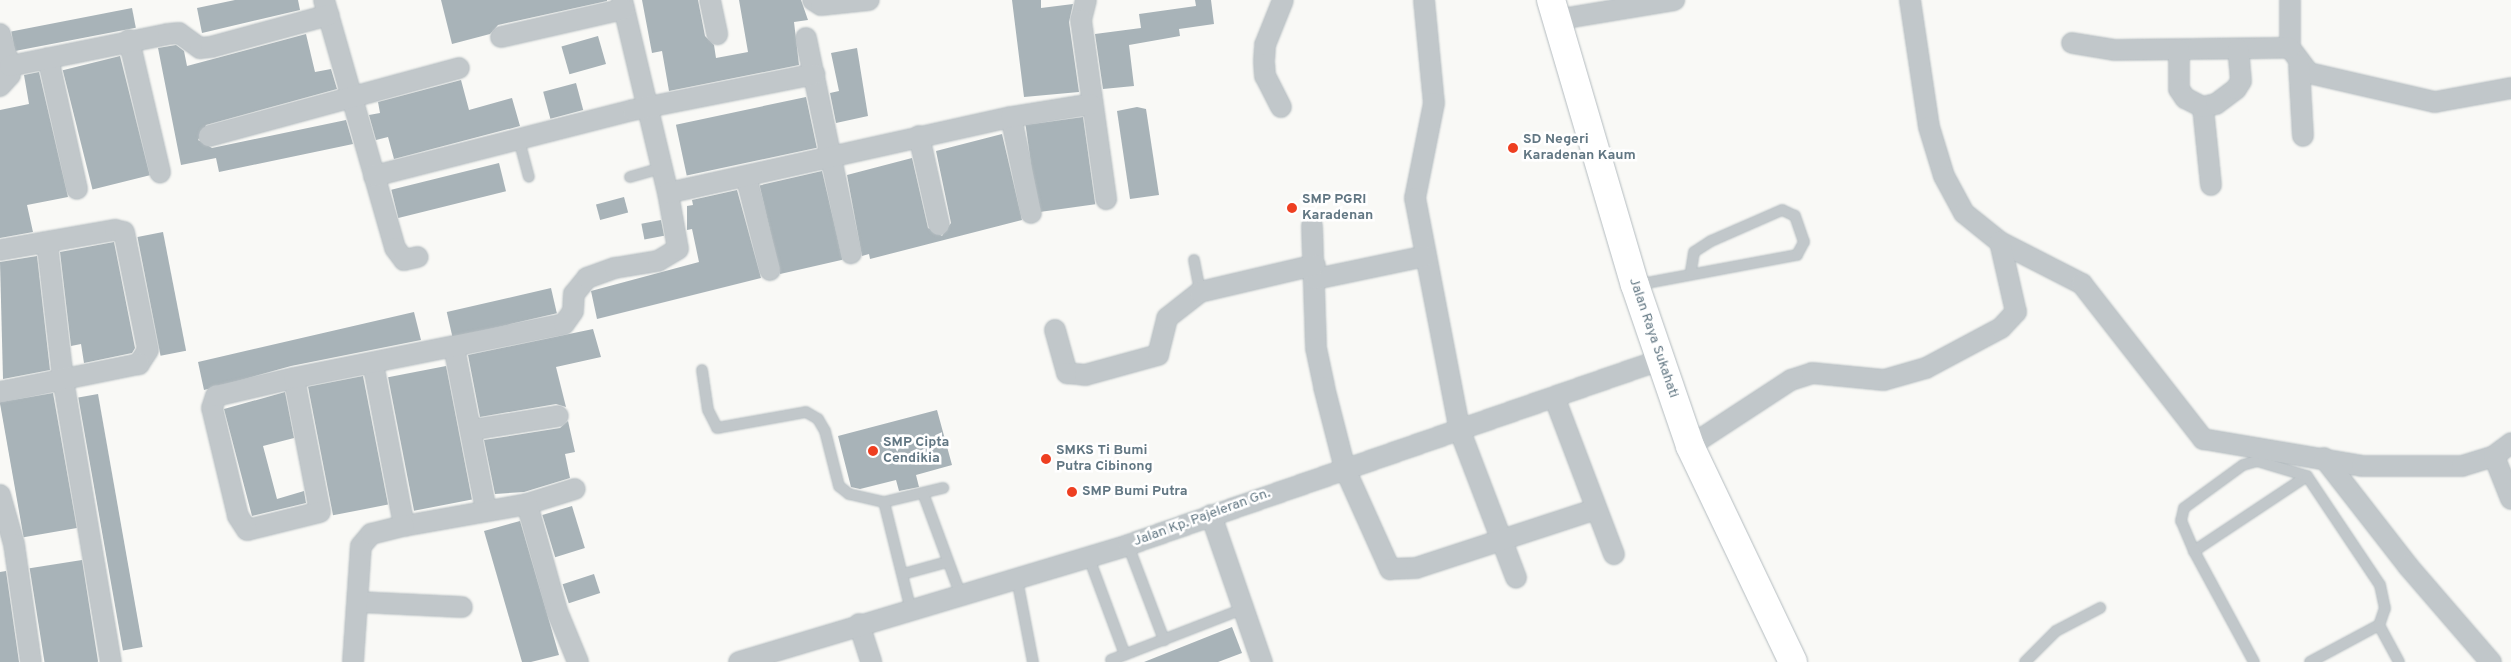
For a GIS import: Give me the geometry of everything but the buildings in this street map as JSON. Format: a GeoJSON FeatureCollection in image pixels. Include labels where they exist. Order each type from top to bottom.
{"type":"FeatureCollection","features":[{"type":"Feature","properties":{"kind":"main road","name":"Jalan Raya Sukahati"},"geometry":{"type":"LineString","coordinates":[[1553,10],[1635,285],[1690,446],[1793,662]]}},
{"type":"Feature","properties":{"kind":"street"},"geometry":{"type":"LineString","coordinates":[[710,0],[716,34]]}},
{"type":"Feature","properties":{"kind":"street"},"geometry":{"type":"LineString","coordinates":[[813,0],[821,5],[869,0]]}},
{"type":"Feature","properties":{"kind":"street"},"geometry":{"type":"LineString","coordinates":[[1086,0],[1082,20],[1091,104],[1106,199]]}},
{"type":"Feature","properties":{"kind":"street"},"geometry":{"type":"LineString","coordinates":[[1281,107],[1265,76],[1264,61],[1265,45],[1283,0]]}},
{"type":"Feature","properties":{"kind":"street"},"geometry":{"type":"LineString","coordinates":[[1424,0],[1434,103],[1419,170],[1415,198],[1460,431],[1516,578]]}},
{"type":"Feature","properties":{"kind":"street"},"geometry":{"type":"LineString","coordinates":[[1553,10],[1674,0]]}},
{"type":"Feature","properties":{"kind":"street"},"geometry":{"type":"LineString","coordinates":[[1910,0],[1924,101],[1944,176],[1964,213],[2000,242],[2082,284],[2204,439],[2227,446],[2324,458],[2362,466],[2430,467],[2462,466],[2494,456],[2511,443]]}},
{"type":"Feature","properties":{"kind":"street"},"geometry":{"type":"LineString","coordinates":[[2290,0],[2304,136]]}},
{"type":"Feature","properties":{"kind":"street"},"geometry":{"type":"LineString","coordinates":[[294,378],[320,512],[247,530],[238,516],[211,403],[216,396],[294,378],[564,324],[573,312],[574,294],[587,278],[673,254],[678,242],[623,5],[501,37]]}},
{"type":"Feature","properties":{"kind":"street"},"geometry":{"type":"LineString","coordinates":[[10,66],[129,40],[179,33],[200,48],[327,8],[354,97],[374,176],[400,256],[404,260],[418,257]]}},
{"type":"Feature","properties":{"kind":"street"},"geometry":{"type":"LineString","coordinates":[[0,34],[10,66],[10,75],[0,86]]}},
{"type":"Feature","properties":{"kind":"street"},"geometry":{"type":"LineString","coordinates":[[806,38],[851,253]]}},
{"type":"Feature","properties":{"kind":"street"},"geometry":{"type":"LineString","coordinates":[[129,40],[160,172]]}},
{"type":"Feature","properties":{"kind":"street"},"geometry":{"type":"LineString","coordinates":[[2072,43],[2115,50],[2238,49],[2295,57],[2310,73],[2435,102],[2511,88]]}},
{"type":"Feature","properties":{"kind":"street"},"geometry":{"type":"LineString","coordinates":[[2179,50],[2179,89],[2185,98],[2203,107],[2216,104],[2236,89],[2241,81],[2238,49]]}},
{"type":"Feature","properties":{"kind":"street"},"geometry":{"type":"LineString","coordinates":[[48,58],[77,189]]}},
{"type":"Feature","properties":{"kind":"street"},"geometry":{"type":"LineString","coordinates":[[209,136],[459,68]]}},
{"type":"Feature","properties":{"kind":"street"},"geometry":{"type":"LineString","coordinates":[[374,176],[647,109],[814,74]]}},
{"type":"Feature","properties":{"kind":"street"},"geometry":{"type":"LineString","coordinates":[[668,193],[1010,117],[1091,104]]}},
{"type":"Feature","properties":{"kind":"street"},"geometry":{"type":"LineString","coordinates":[[2203,107],[2211,185]]}},
{"type":"Feature","properties":{"kind":"street"},"geometry":{"type":"LineString","coordinates":[[1010,117],[1031,213]]}},
{"type":"Feature","properties":{"kind":"street"},"geometry":{"type":"LineString","coordinates":[[920,136],[939,225]]}},
{"type":"Feature","properties":{"kind":"street"},"geometry":{"type":"LineString","coordinates":[[746,176],[770,270]]}},
{"type":"Feature","properties":{"kind":"street"},"geometry":{"type":"LineString","coordinates":[[1312,226],[1316,272],[1316,348],[1345,469],[1390,569],[1416,568],[1500,539],[1596,510]]}},
{"type":"Feature","properties":{"kind":"street"},"geometry":{"type":"LineString","coordinates":[[0,250],[124,232],[148,350],[138,364],[0,392]]}},
{"type":"Feature","properties":{"kind":"street"},"geometry":{"type":"LineString","coordinates":[[47,242],[63,379],[112,662]]}},
{"type":"Feature","properties":{"kind":"street"},"geometry":{"type":"LineString","coordinates":[[1690,446],[1791,380],[1812,374],[1884,380],[1926,368],[2001,328],[2016,312],[2000,242]]}},
{"type":"Feature","properties":{"kind":"street"},"geometry":{"type":"LineString","coordinates":[[1055,330],[1067,373],[1085,375],[1158,355],[1167,318],[1200,292],[1316,272],[1426,256]]}},
{"type":"Feature","properties":{"kind":"street"},"geometry":{"type":"LineString","coordinates":[[454,347],[486,510]]}},
{"type":"Feature","properties":{"kind":"street","name":"Jalan Kp. Pajeleran Gn."},"geometry":{"type":"LineString","coordinates":[[739,662],[859,624],[1089,558],[1554,399],[1660,360]]}},
{"type":"Feature","properties":{"kind":"street"},"geometry":{"type":"LineString","coordinates":[[373,363],[404,526]]}},
{"type":"Feature","properties":{"kind":"street"},"geometry":{"type":"LineString","coordinates":[[1554,399],[1614,554]]}},
{"type":"Feature","properties":{"kind":"street"},"geometry":{"type":"LineString","coordinates":[[471,430],[558,416]]}},
{"type":"Feature","properties":{"kind":"street"},"geometry":{"type":"LineString","coordinates":[[2494,456],[2511,499]]}},
{"type":"Feature","properties":{"kind":"street"},"geometry":{"type":"LineString","coordinates":[[2324,458],[2408,566],[2491,662]]}},
{"type":"Feature","properties":{"kind":"street"},"geometry":{"type":"LineString","coordinates":[[353,662],[364,539],[404,526],[527,504],[575,490]]}},
{"type":"Feature","properties":{"kind":"street"},"geometry":{"type":"LineString","coordinates":[[0,495],[7,544],[31,662]]}},
{"type":"Feature","properties":{"kind":"street"},"geometry":{"type":"LineString","coordinates":[[527,504],[557,611],[578,662]]}},
{"type":"Feature","properties":{"kind":"street"},"geometry":{"type":"LineString","coordinates":[[1211,515],[1245,608],[1262,662]]}},
{"type":"Feature","properties":{"kind":"street"},"geometry":{"type":"LineString","coordinates":[[358,602],[462,607]]}},
{"type":"Feature","properties":{"kind":"street"},"geometry":{"type":"LineString","coordinates":[[859,624],[872,662]]}},
{"type":"Feature","properties":{"kind":"lane"},"geometry":{"type":"LineString","coordinates":[[519,140],[528,177]]}},
{"type":"Feature","properties":{"kind":"lane"},"geometry":{"type":"LineString","coordinates":[[630,177],[662,168]]}},
{"type":"Feature","properties":{"kind":"lane"},"geometry":{"type":"LineString","coordinates":[[1635,285],[1691,272],[1797,255],[1804,242],[1795,216],[1782,210],[1711,241],[1694,252],[1691,272]]}},
{"type":"Feature","properties":{"kind":"lane"},"geometry":{"type":"LineString","coordinates":[[1194,260],[1200,292]]}},
{"type":"Feature","properties":{"kind":"lane"},"geometry":{"type":"LineString","coordinates":[[702,370],[708,410],[717,428],[806,412],[818,418],[825,431],[839,486],[860,500],[884,502],[943,488]]}},
{"type":"Feature","properties":{"kind":"lane"},"geometry":{"type":"LineString","coordinates":[[2254,662],[2194,551],[2182,521],[2184,508],[2242,465],[2256,461],[2307,476],[2380,585],[2385,608],[2379,625],[2310,662]]}},
{"type":"Feature","properties":{"kind":"lane"},"geometry":{"type":"LineString","coordinates":[[2194,551],[2307,476]]}},
{"type":"Feature","properties":{"kind":"lane"},"geometry":{"type":"LineString","coordinates":[[923,493],[961,596]]}},
{"type":"Feature","properties":{"kind":"lane"},"geometry":{"type":"LineString","coordinates":[[884,502],[911,610]]}},
{"type":"Feature","properties":{"kind":"lane"},"geometry":{"type":"LineString","coordinates":[[1128,545],[1164,640]]}},
{"type":"Feature","properties":{"kind":"lane"},"geometry":{"type":"LineString","coordinates":[[1089,558],[1125,655]]}},
{"type":"Feature","properties":{"kind":"lane"},"geometry":{"type":"LineString","coordinates":[[903,574],[947,562]]}},
{"type":"Feature","properties":{"kind":"lane"},"geometry":{"type":"LineString","coordinates":[[1017,579],[1033,662]]}},
{"type":"Feature","properties":{"kind":"lane"},"geometry":{"type":"LineString","coordinates":[[1111,660],[1245,608]]}},
{"type":"Feature","properties":{"kind":"lane"},"geometry":{"type":"LineString","coordinates":[[2025,662],[2056,631],[2100,608]]}},
{"type":"Feature","properties":{"kind":"lane"},"geometry":{"type":"LineString","coordinates":[[2379,625],[2399,662]]}},
{"type":"Feature","properties":{"kind":"place","name":"SD Negeri Karadenan Kaum"},"geometry":{"type":"Point","coordinates":[1513,148]}},
{"type":"Feature","properties":{"kind":"place","name":"SMP PGRI Karadenan"},"geometry":{"type":"Point","coordinates":[1292,208]}},
{"type":"Feature","properties":{"kind":"place","name":"SMP Cipta Cendikia"},"geometry":{"type":"Point","coordinates":[873,451]}},
{"type":"Feature","properties":{"kind":"place","name":"SMKS Ti Bumi Putra Cibinong"},"geometry":{"type":"Point","coordinates":[1046,459]}},
{"type":"Feature","properties":{"kind":"place","name":"SMP Bumi Putra"},"geometry":{"type":"Point","coordinates":[1072,492]}}]}
